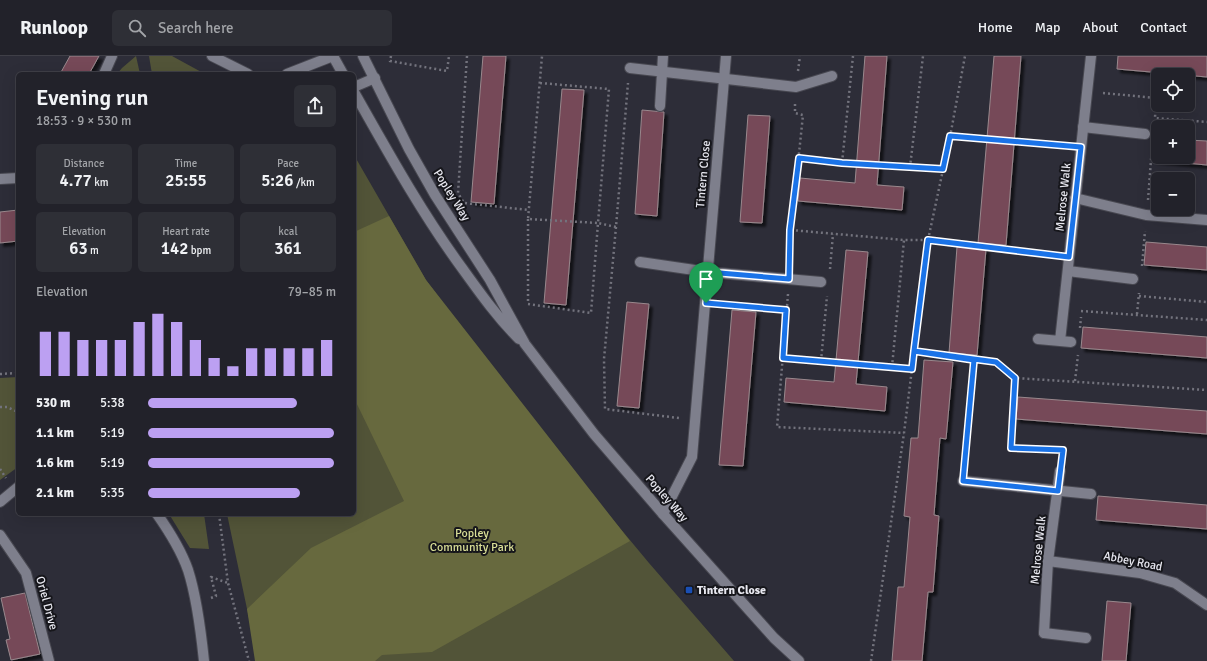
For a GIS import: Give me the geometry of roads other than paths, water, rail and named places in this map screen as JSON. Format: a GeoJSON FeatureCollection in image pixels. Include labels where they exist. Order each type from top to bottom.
{"type":"FeatureCollection","features":[{"type":"Feature","properties":{"kind":"street"},"geometry":{"type":"LineString","coordinates":[[105,72],[112,56]]}},
{"type":"Feature","properties":{"kind":"street"},"geometry":{"type":"LineString","coordinates":[[212,56],[244,72]]}},
{"type":"Feature","properties":{"kind":"street"},"geometry":{"type":"LineString","coordinates":[[292,72],[333,56],[342,72]]}},
{"type":"Feature","properties":{"kind":"street","name":"Popley Way"},"geometry":{"type":"LineString","coordinates":[[364,56],[420,169],[490,280],[525,344],[594,434],[663,514],[774,638],[799,661]]}},
{"type":"Feature","properties":{"kind":"street"},"geometry":{"type":"LineString","coordinates":[[660,106],[663,56]]}},
{"type":"Feature","properties":{"kind":"street","name":"Tintern Close"},"geometry":{"type":"LineString","coordinates":[[663,514],[692,457],[726,56]]}},
{"type":"Feature","properties":{"kind":"street","name":"Melrose Walk"},"geometry":{"type":"LineString","coordinates":[[1060,341],[1091,56]]}},
{"type":"Feature","properties":{"kind":"street"},"geometry":{"type":"LineString","coordinates":[[630,68],[662,70],[796,87],[832,76]]}},
{"type":"Feature","properties":{"kind":"street"},"geometry":{"type":"LineString","coordinates":[[356,86],[375,78]]}},
{"type":"Feature","properties":{"kind":"street","name":"Popley Way"},"geometry":{"type":"LineString","coordinates":[[356,95],[436,232],[484,300],[504,324],[525,344]]}},
{"type":"Feature","properties":{"kind":"street"},"geometry":{"type":"LineString","coordinates":[[1083,127],[1145,134]]}},
{"type":"Feature","properties":{"kind":"street"},"geometry":{"type":"LineString","coordinates":[[0,179],[16,178]]}},
{"type":"Feature","properties":{"kind":"street"},"geometry":{"type":"LineString","coordinates":[[1076,198],[1146,215],[1207,220]]}},
{"type":"Feature","properties":{"kind":"street"},"geometry":{"type":"LineString","coordinates":[[640,262],[708,272],[822,282]]}},
{"type":"Feature","properties":{"kind":"street"},"geometry":{"type":"LineString","coordinates":[[1068,271],[1133,279]]}},
{"type":"Feature","properties":{"kind":"street"},"geometry":{"type":"LineString","coordinates":[[1038,339],[1072,342]]}},
{"type":"Feature","properties":{"kind":"street","name":"Melrose Walk"},"geometry":{"type":"LineString","coordinates":[[1060,470],[1048,561],[1044,633],[1086,638]]}},
{"type":"Feature","properties":{"kind":"street"},"geometry":{"type":"LineString","coordinates":[[963,481],[1091,494]]}},
{"type":"Feature","properties":{"kind":"street"},"geometry":{"type":"LineString","coordinates":[[0,502],[16,489]]}},
{"type":"Feature","properties":{"kind":"street"},"geometry":{"type":"LineString","coordinates":[[158,516],[171,534],[188,570],[200,630],[204,661]]}},
{"type":"Feature","properties":{"kind":"street","name":"Oriel Drive"},"geometry":{"type":"LineString","coordinates":[[0,535],[26,573],[49,661]]}},
{"type":"Feature","properties":{"kind":"street","name":"Abbey Road"},"geometry":{"type":"LineString","coordinates":[[1048,561],[1140,573],[1175,583],[1207,605]]}},
{"type":"Feature","properties":{"kind":"place","name":"Tintern Close"},"geometry":{"type":"Point","coordinates":[689,590]}},
{"type":"Feature","properties":{"kind":"park label","name":"Popley Community Park"},"geometry":{"type":"Point","coordinates":[472,540]}}]}
